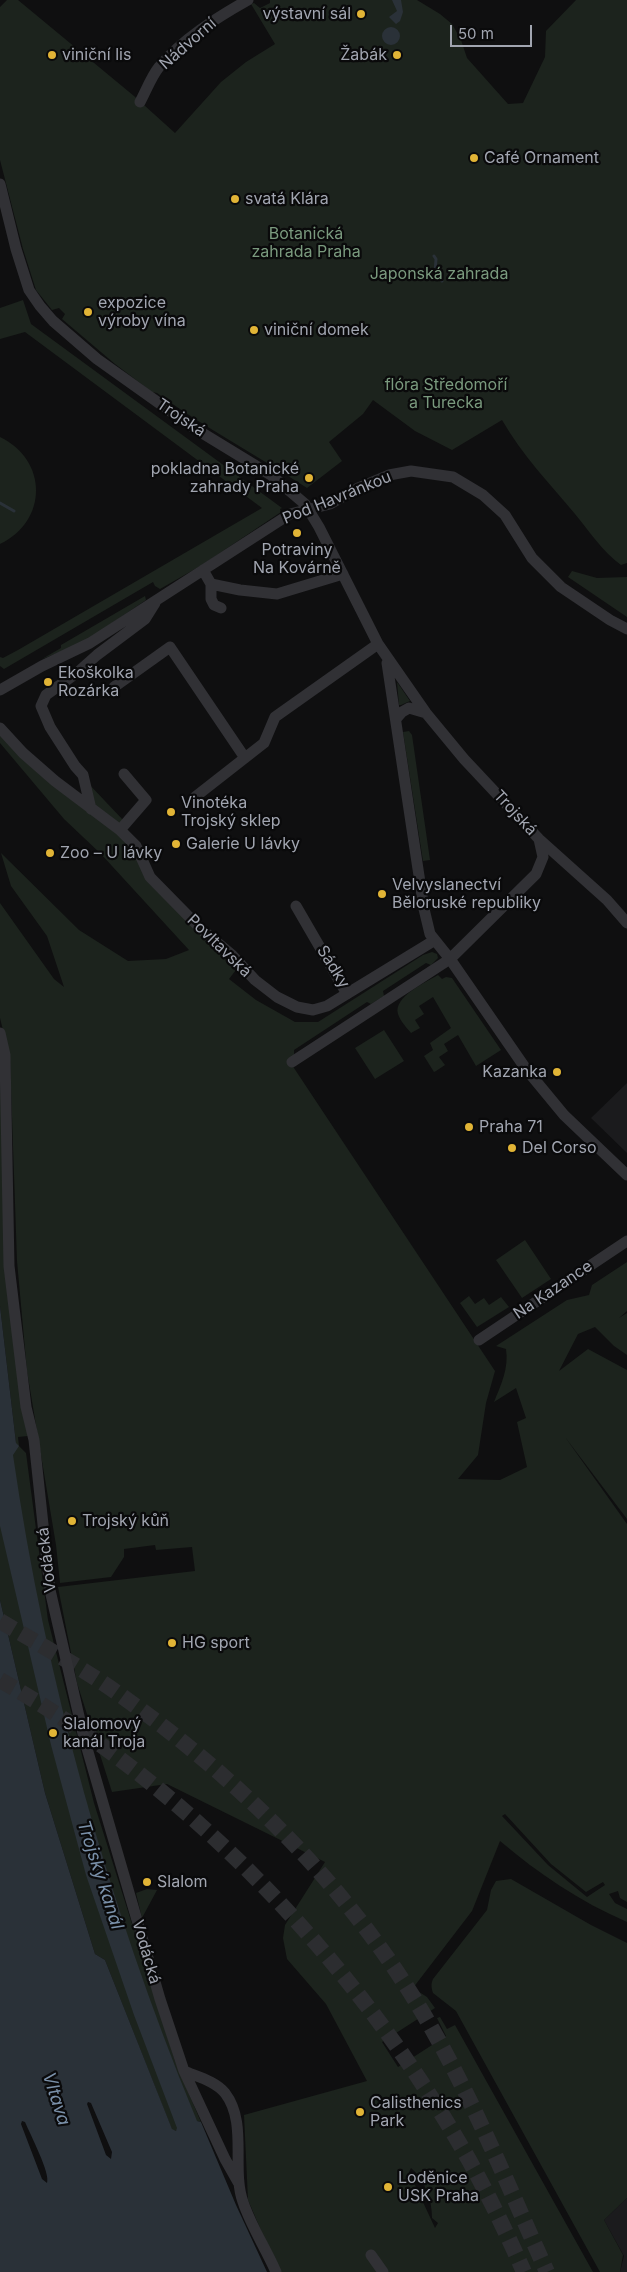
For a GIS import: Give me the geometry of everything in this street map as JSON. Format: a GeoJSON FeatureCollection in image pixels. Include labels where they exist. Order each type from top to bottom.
{"type":"FeatureCollection","features":[{"type":"Feature","properties":{"kind":"street","name":"Nádvorní"},"geometry":{"type":"LineString","coordinates":[[140,102],[158,68],[214,19],[248,0]]}},
{"type":"Feature","properties":{"kind":"street","name":"Trojská"},"geometry":{"type":"LineString","coordinates":[[0,184],[16,249],[29,290],[53,321],[97,359],[194,428],[270,475],[292,492],[310,510],[378,644],[426,714],[464,759],[539,839],[543,856],[536,874],[450,958]]}},
{"type":"Feature","properties":{"kind":"street","name":"Pod Havránkou"},"geometry":{"type":"LineString","coordinates":[[0,690],[42,666],[90,643],[290,514],[330,504],[358,488],[389,475],[411,470],[452,477],[483,495],[505,515],[532,558],[561,587],[610,620],[627,629]]}},
{"type":"Feature","properties":{"kind":"street"},"geometry":{"type":"LineString","coordinates":[[203,570],[211,584],[211,599],[214,605],[221,608]]}},
{"type":"Feature","properties":{"kind":"street"},"geometry":{"type":"LineString","coordinates":[[211,584],[240,590],[277,594],[343,574]]}},
{"type":"Feature","properties":{"kind":"street","name":"Pod Havránkou"},"geometry":{"type":"LineString","coordinates":[[91,809],[83,775],[74,766],[50,727],[41,706],[46,695],[145,619],[157,599]]}},
{"type":"Feature","properties":{"kind":"street"},"geometry":{"type":"LineString","coordinates":[[195,797],[264,743],[275,716],[378,644]]}},
{"type":"Feature","properties":{"kind":"street"},"geometry":{"type":"LineString","coordinates":[[114,687],[170,647],[245,758]]}},
{"type":"Feature","properties":{"kind":"street","name":"Trojská"},"geometry":{"type":"LineString","coordinates":[[386,656],[427,927],[434,940],[450,958],[546,1094],[564,1115],[627,1175]]}},
{"type":"Feature","properties":{"kind":"street"},"geometry":{"type":"LineString","coordinates":[[396,719],[409,708],[426,714]]}},
{"type":"Feature","properties":{"kind":"street","name":"Povltavská"},"geometry":{"type":"LineString","coordinates":[[0,728],[22,753],[120,830],[136,846],[150,877],[201,929],[232,955],[255,980],[277,997],[297,1007],[313,1010],[328,1006],[347,994]]}},
{"type":"Feature","properties":{"kind":"street"},"geometry":{"type":"LineString","coordinates":[[120,830],[146,800],[124,774]]}},
{"type":"Feature","properties":{"kind":"street"},"geometry":{"type":"LineString","coordinates":[[539,839],[607,900],[627,923]]}},
{"type":"Feature","properties":{"kind":"street","name":"Sádky"},"geometry":{"type":"LineString","coordinates":[[296,906],[347,994],[434,940]]}},
{"type":"Feature","properties":{"kind":"street"},"geometry":{"type":"LineString","coordinates":[[292,1062],[450,958]]}},
{"type":"Feature","properties":{"kind":"street","name":"Vodácká"},"geometry":{"type":"LineString","coordinates":[[0,1033],[5,1055],[9,1266],[26,1407],[35,1450],[50,1590],[84,1738],[160,1999],[184,2071],[225,2159],[239,2183]]}},
{"type":"Feature","properties":{"kind":"street","name":"Na Kazance"},"geometry":{"type":"LineString","coordinates":[[479,1340],[627,1241]]}},
{"type":"Feature","properties":{"kind":"street","name":"Vodácká"},"geometry":{"type":"LineString","coordinates":[[184,2071],[210,2082],[224,2093],[234,2112],[239,2183],[243,2202],[276,2272]]}},
{"type":"Feature","properties":{"kind":"street"},"geometry":{"type":"LineString","coordinates":[[371,2255],[383,2272]]}},
{"type":"Feature","properties":{"kind":"shaded area"},"geometry":{"type":"Polygon","coordinates":[[[627,1083],[627,1153],[591,1118],[627,1083]]]}},
{"type":"Feature","properties":{"kind":"shaded area"},"geometry":{"type":"Polygon","coordinates":[[[627,2198],[627,2272],[620,2272],[624,2256],[604,2220],[627,2198]]]}},
{"type":"Feature","properties":{"kind":"green space","name":"Botanická zahrada Praha"},"geometry":{"type":"Polygon","coordinates":[[[7,0],[18,0],[134,96],[175,133],[221,82],[246,62],[275,44],[251,4],[254,3],[260,8],[270,3],[270,0],[417,0],[452,24],[461,40],[467,58],[508,104],[523,103],[545,57],[546,31],[576,0],[627,0],[627,563],[621,565],[602,548],[527,457],[502,420],[452,450],[415,431],[373,400],[363,414],[329,442],[342,461],[307,488],[157,393],[152,392],[115,364],[62,319],[65,314],[59,308],[52,310],[36,290],[23,249],[0,160],[0,7],[7,0]]]}},
{"type":"Feature","properties":{"kind":"green space"},"geometry":{"type":"Polygon","coordinates":[[[23,300],[31,324],[282,508],[280,509],[281,512],[202,565],[160,589],[153,582],[4,669],[0,666],[0,657],[3,658],[18,650],[262,508],[25,332],[0,339],[0,308],[23,300]]]}},
{"type":"Feature","properties":{"kind":"green space"},"geometry":{"type":"Polygon","coordinates":[[[0,437],[16,447],[27,460],[34,475],[36,490],[34,506],[27,521],[16,534],[0,544],[0,437]]]}},
{"type":"Feature","properties":{"kind":"green space"},"geometry":{"type":"Polygon","coordinates":[[[572,571],[597,578],[627,577],[627,617],[568,577],[572,571]]]}},
{"type":"Feature","properties":{"kind":"green space"},"geometry":{"type":"Polygon","coordinates":[[[145,596],[146,600],[81,644],[42,659],[61,648],[61,645],[145,596]]]}},
{"type":"Feature","properties":{"kind":"green space"},"geometry":{"type":"Polygon","coordinates":[[[397,682],[410,701],[401,705],[399,705],[397,682]]]}},
{"type":"Feature","properties":{"kind":"green space"},"geometry":{"type":"Polygon","coordinates":[[[409,731],[412,735],[430,860],[423,861],[403,732],[409,731]]]}},
{"type":"Feature","properties":{"kind":"green space"},"geometry":{"type":"Polygon","coordinates":[[[0,732],[119,836],[239,966],[229,979],[256,1000],[295,1022],[318,1022],[423,955],[432,952],[437,954],[438,958],[431,965],[426,963],[383,991],[384,996],[371,1004],[367,1002],[294,1050],[294,1055],[288,1059],[495,1371],[486,1403],[478,1455],[458,1479],[500,1480],[527,1467],[517,1422],[526,1418],[516,1388],[494,1402],[504,1376],[507,1356],[506,1349],[496,1346],[567,1300],[589,1295],[592,1285],[627,1262],[627,1311],[619,1318],[627,1313],[627,1355],[614,1346],[595,1327],[578,1334],[559,1371],[588,1349],[627,1370],[627,1519],[565,1437],[627,1524],[627,1902],[620,1898],[618,1891],[609,1894],[615,1903],[627,1909],[627,1922],[592,1905],[560,1886],[500,1841],[472,1911],[413,1988],[427,1997],[435,2008],[382,2042],[398,2067],[446,2036],[437,2018],[440,2017],[447,2029],[455,2025],[593,2272],[279,2272],[248,2200],[244,2115],[367,2081],[326,2004],[287,1959],[283,1938],[285,1925],[325,1862],[167,1784],[112,1792],[77,1683],[58,1587],[195,1571],[192,1547],[156,1550],[155,1545],[124,1549],[124,1557],[111,1577],[60,1583],[56,1545],[27,1371],[17,1261],[10,1059],[0,1018],[0,903],[54,979],[64,987],[47,936],[11,886],[1,853],[79,930],[128,961],[166,959],[189,950],[101,854],[64,819],[0,743],[0,732]],[[505,1814],[502,1816],[548,1865],[587,1897],[605,1885],[603,1882],[586,1892],[551,1864],[505,1814]],[[411,2168],[409,2172],[435,2228],[438,2223],[432,2218],[431,2204],[427,2191],[420,2178],[411,2168]]]}},
{"type":"Feature","properties":{"kind":"green space"},"geometry":{"type":"Polygon","coordinates":[[[87,782],[123,820],[118,826],[98,813],[87,782]]]}},
{"type":"Feature","properties":{"kind":"green space"},"geometry":{"type":"Polygon","coordinates":[[[438,975],[442,979],[446,977],[452,978],[501,1050],[476,1066],[458,1035],[444,1044],[448,1051],[439,1057],[445,1065],[436,1071],[434,1072],[424,1056],[433,1050],[430,1043],[451,1028],[433,997],[419,1006],[424,1014],[415,1020],[420,1028],[411,1033],[399,1017],[398,1008],[405,996],[438,975]]]}},
{"type":"Feature","properties":{"kind":"green space"},"geometry":{"type":"Polygon","coordinates":[[[384,1030],[404,1061],[375,1079],[355,1048],[384,1030]]]}},
{"type":"Feature","properties":{"kind":"green space","name":"Slalomový kanál Troja"},"geometry":{"type":"Polygon","coordinates":[[[0,1033],[9,1266],[28,1436],[18,1437],[19,1446],[26,1453],[48,1620],[94,1803],[175,2061],[201,2122],[197,2121],[176,2131],[172,2130],[105,1960],[95,1954],[45,1793],[0,1600],[0,1444],[16,1443],[0,1306],[0,1033]]]}},
{"type":"Feature","properties":{"kind":"green space"},"geometry":{"type":"Polygon","coordinates":[[[525,1240],[551,1279],[522,1298],[496,1260],[525,1240]]]}},
{"type":"Feature","properties":{"kind":"green space"},"geometry":{"type":"Polygon","coordinates":[[[469,1296],[475,1304],[484,1298],[489,1305],[501,1297],[509,1307],[477,1327],[460,1303],[469,1296]]]}},
{"type":"Feature","properties":{"kind":"green space"},"geometry":{"type":"Polygon","coordinates":[[[511,1879],[591,1925],[627,1943],[627,2198],[604,2220],[623,2255],[620,2272],[600,2272],[456,2011],[432,1991],[433,1979],[487,1910],[491,1890],[496,1881],[511,1879]]]}},
{"type":"Feature","properties":{"kind":"green space"},"geometry":{"type":"Polygon","coordinates":[[[147,1889],[157,1890],[142,1918],[136,1893],[147,1889]]]}},
{"type":"Feature","properties":{"kind":"water"},"geometry":{"type":"Polygon","coordinates":[[[392,0],[401,0],[403,12],[400,21],[396,24],[389,17],[397,11],[392,0]]]}},
{"type":"Feature","properties":{"kind":"water"},"geometry":{"type":"Polygon","coordinates":[[[391,27],[397,30],[400,36],[397,42],[391,45],[385,42],[382,36],[385,30],[391,27]]]}},
{"type":"Feature","properties":{"kind":"water"},"geometry":{"type":"Polygon","coordinates":[[[0,1306],[16,1443],[19,1446],[13,1455],[27,1540],[62,1708],[84,1791],[134,1955],[164,2036],[197,2121],[201,2122],[267,2272],[0,2272],[0,1600],[45,1793],[95,1954],[105,1960],[172,2129],[176,2131],[177,2128],[134,2015],[86,1875],[51,1745],[0,1526],[0,1306]],[[88,2102],[87,2104],[106,2155],[111,2159],[112,2152],[91,2103],[88,2102]],[[22,2121],[21,2124],[42,2179],[47,2183],[46,2171],[25,2122],[22,2121]]]}},
{"type":"Feature","properties":{"kind":"waterway"},"geometry":{"type":"LineString","coordinates":[[434,256],[436,259],[435,272],[442,281]]}},
{"type":"Feature","properties":{"kind":"waterway"},"geometry":{"type":"LineString","coordinates":[[0,503],[14,511]]}},
{"type":"Feature","properties":{"kind":"tunnel"},"geometry":{"type":"LineString","coordinates":[[0,1621],[88,1673],[163,1726],[251,1801],[331,1885],[367,1930],[401,1978],[431,2027],[478,2118],[547,2272]]}},
{"type":"Feature","properties":{"kind":"tunnel"},"geometry":{"type":"LineString","coordinates":[[0,1680],[71,1724],[139,1774],[204,1829],[266,1888],[324,1952],[377,2019],[425,2088],[469,2160],[498,2215],[524,2272]]}},
{"type":"Feature","properties":{"kind":"place","name":"výstavní sál"},"geometry":{"type":"Point","coordinates":[361,14]}},
{"type":"Feature","properties":{"kind":"place","name":"viniční lis"},"geometry":{"type":"Point","coordinates":[52,55]}},
{"type":"Feature","properties":{"kind":"place","name":"Žabák"},"geometry":{"type":"Point","coordinates":[397,55]}},
{"type":"Feature","properties":{"kind":"place","name":"Café Ornament"},"geometry":{"type":"Point","coordinates":[474,158]}},
{"type":"Feature","properties":{"kind":"place","name":"svatá Klára"},"geometry":{"type":"Point","coordinates":[235,199]}},
{"type":"Feature","properties":{"kind":"place","name":"expozice výroby vína"},"geometry":{"type":"Point","coordinates":[88,312]}},
{"type":"Feature","properties":{"kind":"place","name":"viniční domek"},"geometry":{"type":"Point","coordinates":[254,330]}},
{"type":"Feature","properties":{"kind":"place","name":"pokladna Botanické zahrady Praha"},"geometry":{"type":"Point","coordinates":[309,478]}},
{"type":"Feature","properties":{"kind":"place","name":"Potraviny Na Kovárně"},"geometry":{"type":"Point","coordinates":[297,533]}},
{"type":"Feature","properties":{"kind":"place","name":"Ekoškolka Rozárka"},"geometry":{"type":"Point","coordinates":[48,682]}},
{"type":"Feature","properties":{"kind":"place","name":"Vinotéka Trojský sklep"},"geometry":{"type":"Point","coordinates":[171,812]}},
{"type":"Feature","properties":{"kind":"place","name":"Galerie U lávky"},"geometry":{"type":"Point","coordinates":[176,844]}},
{"type":"Feature","properties":{"kind":"place","name":"Zoo – U lávky"},"geometry":{"type":"Point","coordinates":[50,853]}},
{"type":"Feature","properties":{"kind":"place","name":"Velvyslanectví Běloruské republiky"},"geometry":{"type":"Point","coordinates":[382,894]}},
{"type":"Feature","properties":{"kind":"place","name":"Kazanka"},"geometry":{"type":"Point","coordinates":[557,1072]}},
{"type":"Feature","properties":{"kind":"place","name":"Praha 71"},"geometry":{"type":"Point","coordinates":[469,1127]}},
{"type":"Feature","properties":{"kind":"place","name":"Del Corso"},"geometry":{"type":"Point","coordinates":[512,1148]}},
{"type":"Feature","properties":{"kind":"place","name":"Trojský kůň"},"geometry":{"type":"Point","coordinates":[72,1521]}},
{"type":"Feature","properties":{"kind":"place","name":"HG sport"},"geometry":{"type":"Point","coordinates":[172,1643]}},
{"type":"Feature","properties":{"kind":"place","name":"Slalomový kanál Troja"},"geometry":{"type":"Point","coordinates":[53,1733]}},
{"type":"Feature","properties":{"kind":"place","name":"Slalom"},"geometry":{"type":"Point","coordinates":[147,1882]}},
{"type":"Feature","properties":{"kind":"place","name":"Calisthenics Park"},"geometry":{"type":"Point","coordinates":[360,2112]}},
{"type":"Feature","properties":{"kind":"place","name":"Loděnice USK Praha"},"geometry":{"type":"Point","coordinates":[388,2187]}},
{"type":"Feature","properties":{"kind":"park label","name":"Japonská zahrada"},"geometry":{"type":"Point","coordinates":[439,274]}},
{"type":"Feature","properties":{"kind":"park label","name":"flóra Středomoří a Turecka"},"geometry":{"type":"Point","coordinates":[446,394]}},
{"type":"Feature","properties":{"kind":"water label","name":"Trojský kanál"},"geometry":{"type":"Point","coordinates":[100,1875]}},
{"type":"Feature","properties":{"kind":"water label","name":"Vltava"},"geometry":{"type":"Point","coordinates":[56,2099]}}]}
